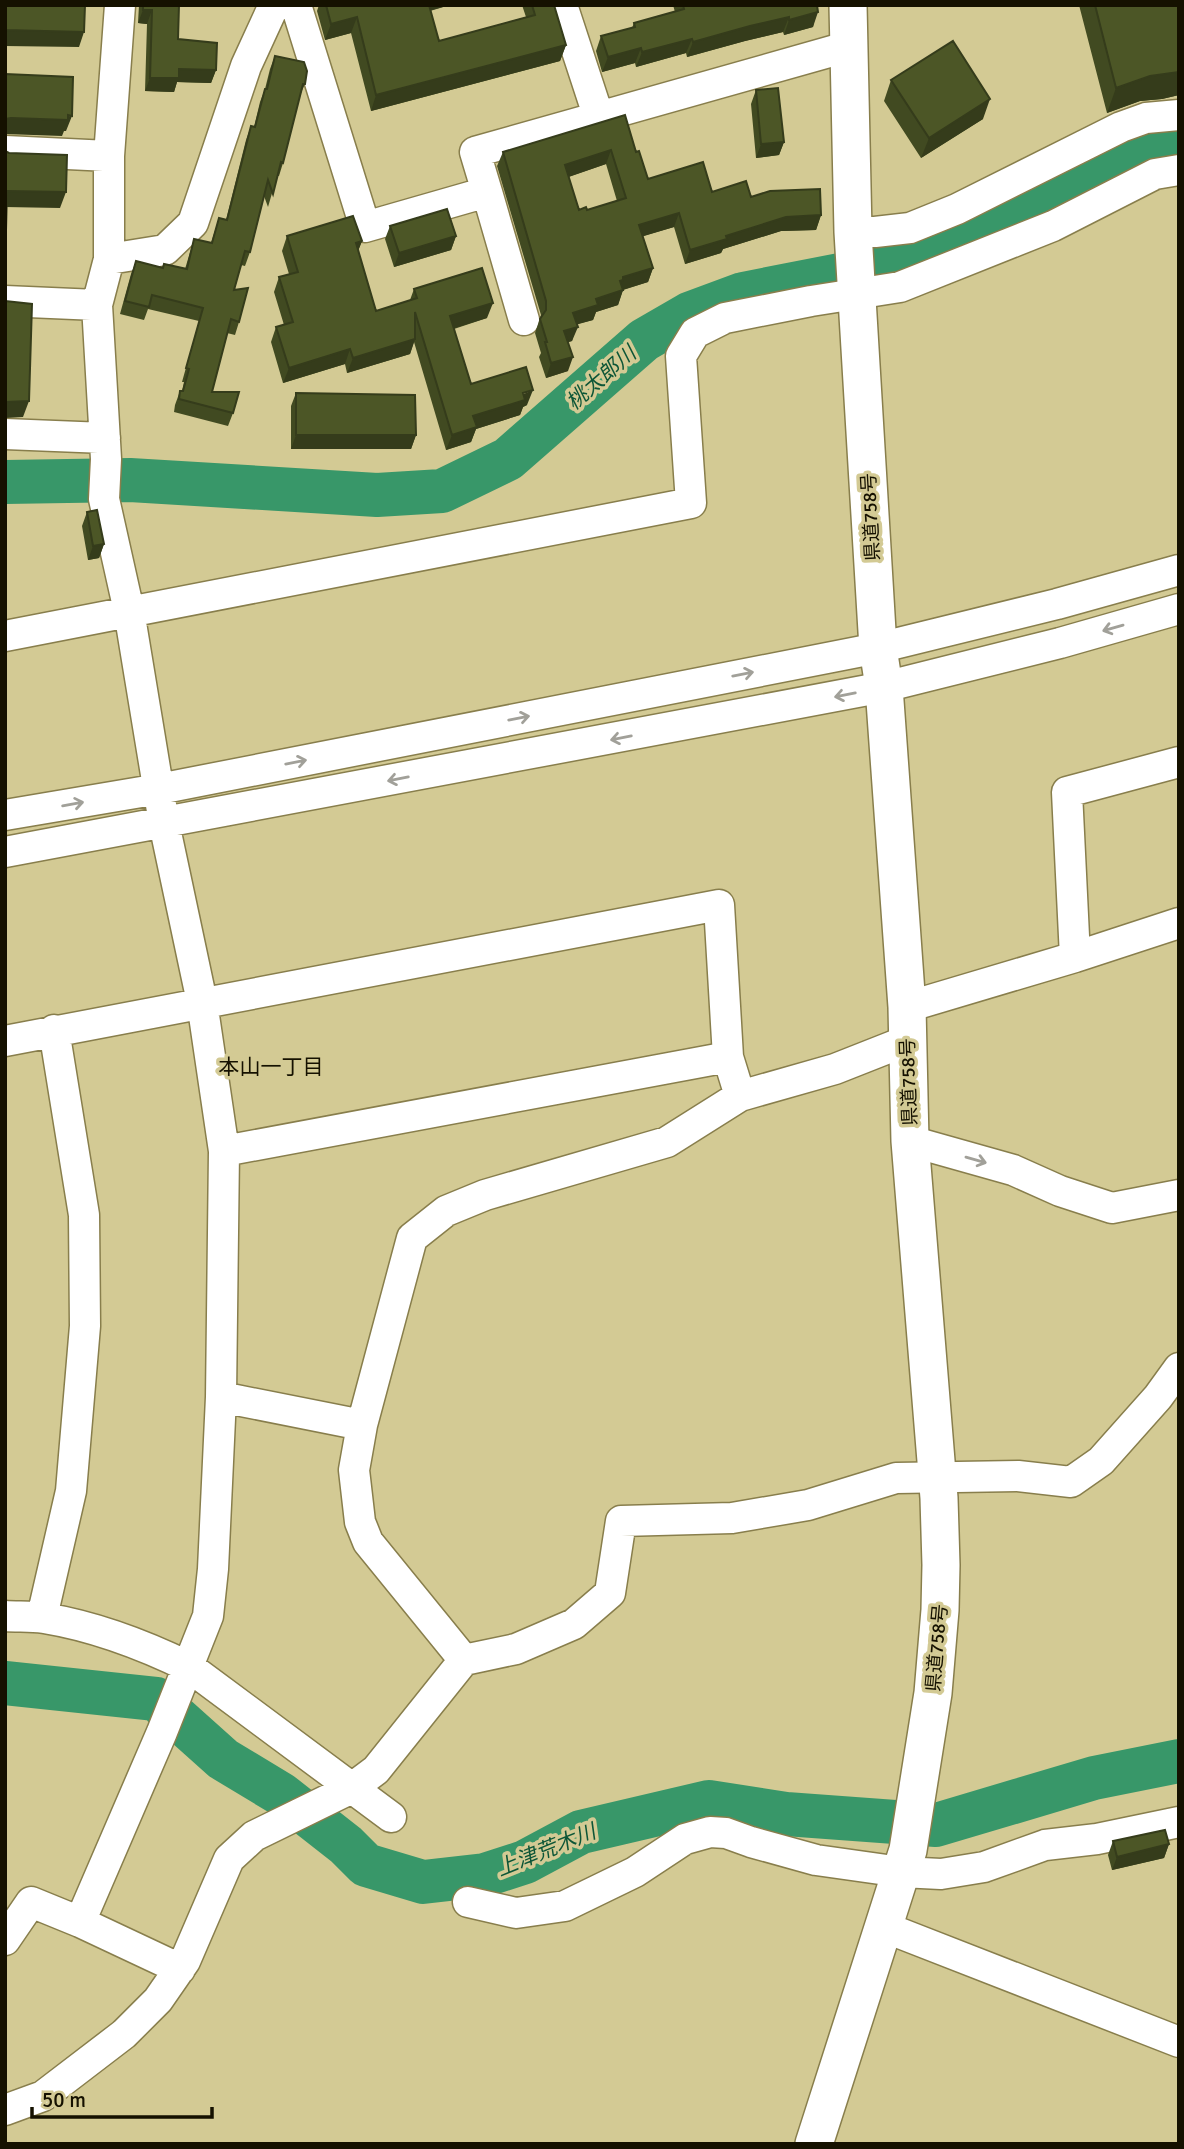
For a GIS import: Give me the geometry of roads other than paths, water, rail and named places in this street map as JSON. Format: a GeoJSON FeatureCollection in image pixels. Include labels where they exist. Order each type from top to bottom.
{"type":"FeatureCollection","features":[{"type":"Feature","properties":{"kind":"main road","name":"県道758号"},"geometry":{"type":"LineString","coordinates":[[814,2144],[905,1861],[933,1693],[941,1565],[938,1477],[910,1141],[907,1024],[884,687],[878,648],[856,296],[848,5]]}},
{"type":"Feature","properties":{"kind":"street"},"geometry":{"type":"LineString","coordinates":[[79,1922],[162,1732],[208,1616],[214,1570],[220,1397],[224,1151],[202,1002],[164,823],[129,611],[104,499],[105,438],[97,305],[109,259],[109,156],[121,5]]}},
{"type":"Feature","properties":{"kind":"street"},"geometry":{"type":"LineString","coordinates":[[109,259],[165,250],[193,223],[246,66],[274,5]]}},
{"type":"Feature","properties":{"kind":"street"},"geometry":{"type":"LineString","coordinates":[[296,5],[365,227],[487,192]]}},
{"type":"Feature","properties":{"kind":"street"},"geometry":{"type":"LineString","coordinates":[[562,5],[598,118]]}},
{"type":"Feature","properties":{"kind":"street"},"geometry":{"type":"LineString","coordinates":[[524,320],[475,152],[850,46]]}},
{"type":"Feature","properties":{"kind":"street"},"geometry":{"type":"LineString","coordinates":[[853,232],[910,228],[957,209],[1121,127],[1146,118],[1179,115]]}},
{"type":"Feature","properties":{"kind":"street"},"geometry":{"type":"LineString","coordinates":[[5,151],[109,156]]}},
{"type":"Feature","properties":{"kind":"street"},"geometry":{"type":"LineString","coordinates":[[5,636],[691,503],[681,356],[695,333],[725,318],[900,287],[1053,226],[1155,174],[1179,170]]}},
{"type":"Feature","properties":{"kind":"street"},"geometry":{"type":"LineString","coordinates":[[5,301],[97,305]]}},
{"type":"Feature","properties":{"kind":"street"},"geometry":{"type":"LineString","coordinates":[[5,434],[105,438]]}},
{"type":"Feature","properties":{"kind":"street"},"geometry":{"type":"LineString","coordinates":[[5,815],[159,789],[878,648],[1058,604],[1179,570]]}},
{"type":"Feature","properties":{"kind":"street"},"geometry":{"type":"LineString","coordinates":[[5,852],[884,687],[1060,643],[1179,609]]}},
{"type":"Feature","properties":{"kind":"street"},"geometry":{"type":"LineString","coordinates":[[1075,957],[1067,792],[1179,762]]}},
{"type":"Feature","properties":{"kind":"street"},"geometry":{"type":"LineString","coordinates":[[5,1041],[719,905],[729,1057],[740,1096]]}},
{"type":"Feature","properties":{"kind":"street"},"geometry":{"type":"LineString","coordinates":[[464,1660],[368,1542],[360,1521],[354,1470],[362,1425],[412,1238],[446,1211],[485,1195],[667,1142],[740,1096],[835,1069],[907,1024],[1075,957],[1179,922]]}},
{"type":"Feature","properties":{"kind":"street"},"geometry":{"type":"LineString","coordinates":[[42,1618],[71,1491],[85,1326],[84,1215],[54,1030]]}},
{"type":"Feature","properties":{"kind":"street"},"geometry":{"type":"LineString","coordinates":[[224,1151],[729,1057]]}},
{"type":"Feature","properties":{"kind":"street"},"geometry":{"type":"LineString","coordinates":[[910,1141],[1013,1170],[1060,1191],[1111,1208],[1179,1195]]}},
{"type":"Feature","properties":{"kind":"street"},"geometry":{"type":"LineString","coordinates":[[5,2110],[43,2096],[124,2034],[158,2000],[185,1961],[229,1859],[254,1836],[347,1790],[376,1770],[464,1660],[516,1649],[574,1624],[610,1594],[621,1521],[733,1518],[808,1505],[896,1478],[1017,1476],[1070,1482],[1101,1461],[1179,1368]]}},
{"type":"Feature","properties":{"kind":"street"},"geometry":{"type":"LineString","coordinates":[[220,1397],[362,1425]]}},
{"type":"Feature","properties":{"kind":"street"},"geometry":{"type":"LineString","coordinates":[[5,1616],[42,1618],[81,1627],[156,1651],[185,1676],[347,1790],[391,1816]]}},
{"type":"Feature","properties":{"kind":"street"},"geometry":{"type":"LineString","coordinates":[[468,1902],[516,1913],[565,1906],[635,1872],[685,1839],[710,1832],[726,1832],[751,1842],[816,1860],[905,1861],[941,1874],[984,1867],[1045,1845],[1097,1839],[1179,1822]]}},
{"type":"Feature","properties":{"kind":"street"},"geometry":{"type":"LineString","coordinates":[[5,1940],[30,1902],[180,1969]]}},
{"type":"Feature","properties":{"kind":"street"},"geometry":{"type":"LineString","coordinates":[[884,1927],[1179,2042]]}},
{"type":"Feature","properties":{"kind":"waterway","name":"桃太郎川"},"geometry":{"type":"LineString","coordinates":[[5,482],[130,480],[377,495],[442,491],[508,459],[644,340],[689,314],[743,294],[896,264],[951,244],[1041,200],[1134,148],[1179,138]]}},
{"type":"Feature","properties":{"kind":"waterway","name":"上津荒木川"},"geometry":{"type":"LineString","coordinates":[[5,1683],[156,1699],[223,1759],[281,1794],[346,1845],[366,1865],[423,1882],[485,1875],[525,1862],[581,1832],[709,1802],[786,1814],[936,1825],[1094,1778],[1179,1761]]}},
{"type":"Feature","properties":{"kind":"district","name":"本山一丁目"},"geometry":{"type":"Point","coordinates":[271,1067]}}]}
